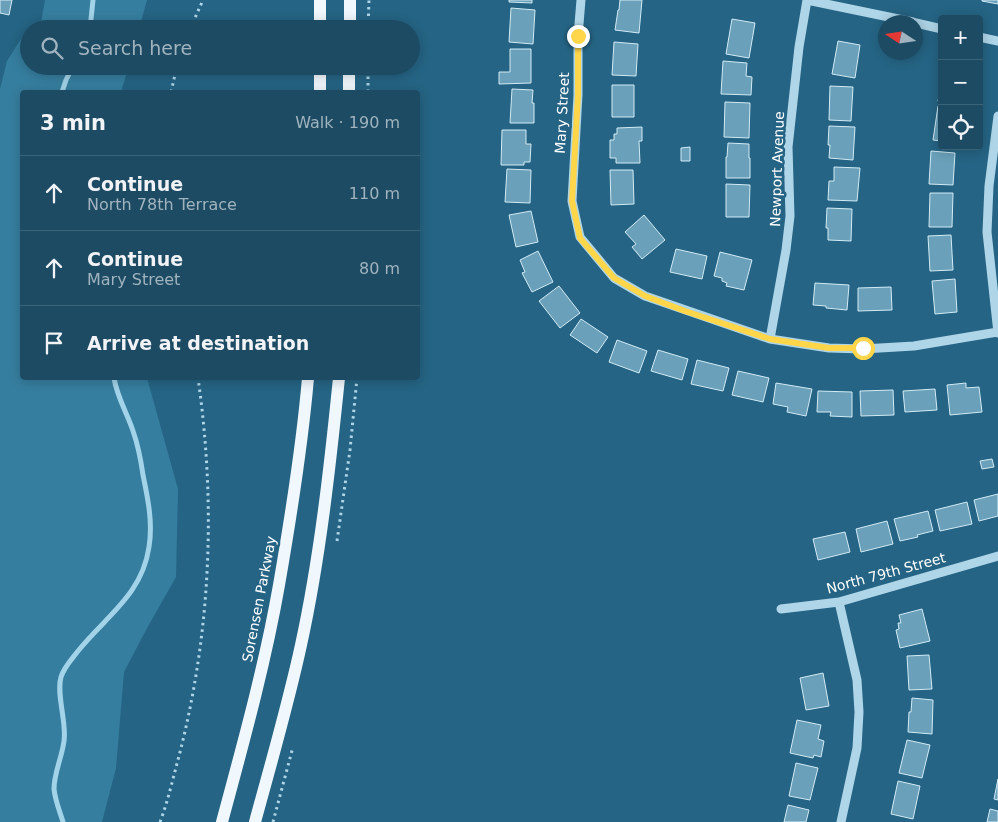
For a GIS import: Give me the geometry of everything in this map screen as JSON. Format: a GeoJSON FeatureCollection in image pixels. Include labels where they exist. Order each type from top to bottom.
{"type":"FeatureCollection","features":[{"type":"Feature","properties":{"kind":"main road"},"geometry":{"type":"LineString","coordinates":[[320,0],[320,20]]}},
{"type":"Feature","properties":{"kind":"main road"},"geometry":{"type":"LineString","coordinates":[[350,0],[350,20]]}},
{"type":"Feature","properties":{"kind":"main road"},"geometry":{"type":"LineString","coordinates":[[320,75],[320,90]]}},
{"type":"Feature","properties":{"kind":"main road"},"geometry":{"type":"LineString","coordinates":[[349,75],[349,90]]}},
{"type":"Feature","properties":{"kind":"main road","name":"Sorensen Parkway"},"geometry":{"type":"LineString","coordinates":[[222,822],[260,672],[279,586],[295,486],[308,380]]}},
{"type":"Feature","properties":{"kind":"main road"},"geometry":{"type":"LineString","coordinates":[[255,822],[285,710],[313,579],[331,455],[339,380]]}},
{"type":"Feature","properties":{"kind":"street","name":"Mary Street"},"geometry":{"type":"LineString","coordinates":[[581,0],[572,201],[580,238],[614,278],[645,296],[770,339],[829,348],[914,346],[998,332]]}},
{"type":"Feature","properties":{"kind":"street"},"geometry":{"type":"LineString","coordinates":[[807,0],[878,15]]}},
{"type":"Feature","properties":{"kind":"street","name":"Newport Avenue"},"geometry":{"type":"LineString","coordinates":[[770,339],[786,250],[790,216],[788,147],[798,47],[807,0]]}},
{"type":"Feature","properties":{"kind":"street"},"geometry":{"type":"LineString","coordinates":[[923,25],[938,28]]}},
{"type":"Feature","properties":{"kind":"street"},"geometry":{"type":"LineString","coordinates":[[983,38],[998,41]]}},
{"type":"Feature","properties":{"kind":"street"},"geometry":{"type":"LineString","coordinates":[[998,116],[989,186],[987,232],[998,332]]}},
{"type":"Feature","properties":{"kind":"street","name":"North 79th Street"},"geometry":{"type":"LineString","coordinates":[[781,610],[839,602],[998,556]]}},
{"type":"Feature","properties":{"kind":"street"},"geometry":{"type":"LineString","coordinates":[[839,602],[857,680],[859,712],[857,748],[841,822]]}},
{"type":"Feature","properties":{"kind":"path"},"geometry":{"type":"LineString","coordinates":[[194,20],[203,0]]}},
{"type":"Feature","properties":{"kind":"path"},"geometry":{"type":"LineString","coordinates":[[368,20],[369,0]]}},
{"type":"Feature","properties":{"kind":"path"},"geometry":{"type":"LineString","coordinates":[[171,90],[175,75]]}},
{"type":"Feature","properties":{"kind":"path"},"geometry":{"type":"LineString","coordinates":[[368,75],[368,90]]}},
{"type":"Feature","properties":{"kind":"path"},"geometry":{"type":"LineString","coordinates":[[160,822],[185,731],[197,673],[207,585],[209,534],[206,444],[198,380]]}},
{"type":"Feature","properties":{"kind":"shaded area"},"geometry":{"type":"Polygon","coordinates":[[[45,0],[147,0],[141,20],[41,20],[45,0]]]}},
{"type":"Feature","properties":{"kind":"shaded area"},"geometry":{"type":"Polygon","coordinates":[[[20,40],[20,75],[126,75],[122,90],[20,90],[20,380],[148,380],[178,489],[176,577],[124,672],[116,768],[102,822],[0,822],[0,89],[7,61],[20,40]]]}},
{"type":"Feature","properties":{"kind":"building"},"geometry":{"type":"Polygon","coordinates":[[[0,0],[12,0],[9,15],[0,13],[0,0]]]}},
{"type":"Feature","properties":{"kind":"building"},"geometry":{"type":"Polygon","coordinates":[[[509,0],[532,0],[532,3],[509,2],[509,0]]]}},
{"type":"Feature","properties":{"kind":"building"},"geometry":{"type":"Polygon","coordinates":[[[620,0],[642,0],[639,33],[615,30],[620,0]]]}},
{"type":"Feature","properties":{"kind":"building"},"geometry":{"type":"Polygon","coordinates":[[[998,0],[998,4],[982,1],[998,0]]]}},
{"type":"Feature","properties":{"kind":"building"},"geometry":{"type":"Polygon","coordinates":[[[511,8],[535,10],[533,44],[509,42],[511,8]]]}},
{"type":"Feature","properties":{"kind":"building"},"geometry":{"type":"Polygon","coordinates":[[[732,19],[755,23],[749,58],[726,54],[732,19]]]}},
{"type":"Feature","properties":{"kind":"building"},"geometry":{"type":"Polygon","coordinates":[[[838,41],[860,45],[855,78],[832,74],[838,41]]]}},
{"type":"Feature","properties":{"kind":"building"},"geometry":{"type":"Polygon","coordinates":[[[614,42],[638,44],[636,76],[612,75],[614,42]]]}},
{"type":"Feature","properties":{"kind":"building"},"geometry":{"type":"Polygon","coordinates":[[[510,49],[531,49],[531,83],[499,84],[499,72],[510,72],[510,49]]]}},
{"type":"Feature","properties":{"kind":"building"},"geometry":{"type":"Polygon","coordinates":[[[723,61],[747,63],[746,76],[752,77],[751,95],[721,94],[723,61]]]}},
{"type":"Feature","properties":{"kind":"building"},"geometry":{"type":"Polygon","coordinates":[[[612,85],[634,85],[634,117],[612,117],[612,85]]]}},
{"type":"Feature","properties":{"kind":"building"},"geometry":{"type":"Polygon","coordinates":[[[830,86],[853,87],[851,121],[829,120],[830,86]]]}},
{"type":"Feature","properties":{"kind":"building"},"geometry":{"type":"Polygon","coordinates":[[[512,89],[533,90],[534,123],[510,123],[512,89]]]}},
{"type":"Feature","properties":{"kind":"building"},"geometry":{"type":"Polygon","coordinates":[[[725,102],[750,103],[749,138],[724,137],[725,102]]]}},
{"type":"Feature","properties":{"kind":"building"},"geometry":{"type":"Polygon","coordinates":[[[938,106],[938,141],[933,140],[938,106]]]}},
{"type":"Feature","properties":{"kind":"building"},"geometry":{"type":"Polygon","coordinates":[[[829,126],[855,127],[853,160],[829,158],[829,126]]]}},
{"type":"Feature","properties":{"kind":"building"},"geometry":{"type":"Polygon","coordinates":[[[642,127],[642,141],[639,141],[640,163],[616,163],[616,158],[610,158],[610,140],[614,140],[617,128],[642,127]]]}},
{"type":"Feature","properties":{"kind":"building"},"geometry":{"type":"Polygon","coordinates":[[[502,130],[526,130],[526,144],[531,144],[530,162],[524,162],[524,165],[501,165],[502,130]]]}},
{"type":"Feature","properties":{"kind":"building"},"geometry":{"type":"Polygon","coordinates":[[[728,143],[749,144],[750,178],[726,178],[728,143]]]}},
{"type":"Feature","properties":{"kind":"building"},"geometry":{"type":"Polygon","coordinates":[[[690,147],[690,161],[681,161],[681,148],[690,147]]]}},
{"type":"Feature","properties":{"kind":"building"},"geometry":{"type":"Polygon","coordinates":[[[931,151],[955,153],[953,185],[929,184],[931,151]]]}},
{"type":"Feature","properties":{"kind":"building"},"geometry":{"type":"Polygon","coordinates":[[[834,167],[860,168],[857,201],[828,200],[829,181],[834,181],[834,167]]]}},
{"type":"Feature","properties":{"kind":"building"},"geometry":{"type":"Polygon","coordinates":[[[507,169],[531,170],[530,203],[505,202],[507,169]]]}},
{"type":"Feature","properties":{"kind":"building"},"geometry":{"type":"Polygon","coordinates":[[[610,170],[633,170],[634,204],[611,205],[610,170]]]}},
{"type":"Feature","properties":{"kind":"building"},"geometry":{"type":"Polygon","coordinates":[[[726,184],[750,185],[749,217],[726,217],[726,184]]]}},
{"type":"Feature","properties":{"kind":"building"},"geometry":{"type":"Polygon","coordinates":[[[930,193],[953,193],[952,227],[929,227],[930,193]]]}},
{"type":"Feature","properties":{"kind":"building"},"geometry":{"type":"Polygon","coordinates":[[[827,208],[852,209],[851,241],[828,240],[828,228],[826,228],[827,208]]]}},
{"type":"Feature","properties":{"kind":"building"},"geometry":{"type":"Polygon","coordinates":[[[531,211],[538,242],[516,247],[509,215],[531,211]]]}},
{"type":"Feature","properties":{"kind":"building"},"geometry":{"type":"Polygon","coordinates":[[[644,215],[665,240],[642,259],[632,247],[636,244],[625,232],[644,215]]]}},
{"type":"Feature","properties":{"kind":"building"},"geometry":{"type":"Polygon","coordinates":[[[951,235],[953,270],[930,271],[928,236],[951,235]]]}},
{"type":"Feature","properties":{"kind":"building"},"geometry":{"type":"Polygon","coordinates":[[[676,249],[707,256],[702,279],[670,272],[676,249]]]}},
{"type":"Feature","properties":{"kind":"building"},"geometry":{"type":"Polygon","coordinates":[[[538,251],[553,282],[532,292],[522,273],[525,272],[520,260],[538,251]]]}},
{"type":"Feature","properties":{"kind":"building"},"geometry":{"type":"Polygon","coordinates":[[[720,252],[752,260],[744,290],[726,286],[727,283],[722,281],[722,278],[714,276],[720,252]]]}},
{"type":"Feature","properties":{"kind":"building"},"geometry":{"type":"Polygon","coordinates":[[[955,279],[957,312],[935,314],[932,281],[955,279]]]}},
{"type":"Feature","properties":{"kind":"building"},"geometry":{"type":"Polygon","coordinates":[[[815,283],[849,285],[847,310],[813,305],[815,283]]]}},
{"type":"Feature","properties":{"kind":"building"},"geometry":{"type":"Polygon","coordinates":[[[559,286],[580,313],[560,328],[539,301],[559,286]]]}},
{"type":"Feature","properties":{"kind":"building"},"geometry":{"type":"Polygon","coordinates":[[[891,287],[892,310],[858,311],[858,288],[891,287]]]}},
{"type":"Feature","properties":{"kind":"building"},"geometry":{"type":"Polygon","coordinates":[[[581,319],[608,337],[597,353],[570,335],[581,319]]]}},
{"type":"Feature","properties":{"kind":"building"},"geometry":{"type":"Polygon","coordinates":[[[617,340],[647,351],[639,373],[609,362],[617,340]]]}},
{"type":"Feature","properties":{"kind":"building"},"geometry":{"type":"Polygon","coordinates":[[[658,350],[688,359],[682,380],[651,371],[658,350]]]}},
{"type":"Feature","properties":{"kind":"building"},"geometry":{"type":"Polygon","coordinates":[[[697,360],[729,368],[723,391],[691,384],[697,360]]]}},
{"type":"Feature","properties":{"kind":"building"},"geometry":{"type":"Polygon","coordinates":[[[738,371],[769,378],[763,402],[732,395],[738,371]]]}},
{"type":"Feature","properties":{"kind":"building"},"geometry":{"type":"Polygon","coordinates":[[[776,383],[812,389],[806,416],[787,412],[788,407],[773,404],[776,383]]]}},
{"type":"Feature","properties":{"kind":"building"},"geometry":{"type":"Polygon","coordinates":[[[966,383],[966,388],[979,387],[982,412],[950,415],[947,385],[966,383]]]}},
{"type":"Feature","properties":{"kind":"building"},"geometry":{"type":"Polygon","coordinates":[[[935,389],[937,410],[905,412],[903,391],[935,389]]]}},
{"type":"Feature","properties":{"kind":"building"},"geometry":{"type":"Polygon","coordinates":[[[893,390],[894,415],[861,416],[860,391],[893,390]]]}},
{"type":"Feature","properties":{"kind":"building"},"geometry":{"type":"Polygon","coordinates":[[[818,391],[852,392],[852,417],[830,416],[831,412],[817,412],[818,391]]]}},
{"type":"Feature","properties":{"kind":"building"},"geometry":{"type":"Polygon","coordinates":[[[992,459],[994,467],[982,469],[980,461],[992,459]]]}},
{"type":"Feature","properties":{"kind":"building"},"geometry":{"type":"Polygon","coordinates":[[[998,494],[998,516],[979,521],[974,500],[998,494]]]}},
{"type":"Feature","properties":{"kind":"building"},"geometry":{"type":"Polygon","coordinates":[[[967,502],[972,524],[940,531],[935,510],[967,502]]]}},
{"type":"Feature","properties":{"kind":"building"},"geometry":{"type":"Polygon","coordinates":[[[928,511],[933,531],[900,541],[894,519],[928,511]]]}},
{"type":"Feature","properties":{"kind":"building"},"geometry":{"type":"Polygon","coordinates":[[[887,521],[893,544],[861,552],[856,529],[887,521]]]}},
{"type":"Feature","properties":{"kind":"building"},"geometry":{"type":"Polygon","coordinates":[[[845,532],[850,552],[818,560],[813,539],[845,532]]]}},
{"type":"Feature","properties":{"kind":"building"},"geometry":{"type":"Polygon","coordinates":[[[922,609],[930,641],[900,648],[896,630],[899,629],[898,623],[901,623],[899,615],[922,609]]]}},
{"type":"Feature","properties":{"kind":"building"},"geometry":{"type":"Polygon","coordinates":[[[929,655],[932,689],[909,690],[907,656],[929,655]]]}},
{"type":"Feature","properties":{"kind":"building"},"geometry":{"type":"Polygon","coordinates":[[[823,673],[829,706],[806,710],[800,678],[823,673]]]}},
{"type":"Feature","properties":{"kind":"building"},"geometry":{"type":"Polygon","coordinates":[[[912,698],[933,700],[932,734],[908,732],[912,698]]]}},
{"type":"Feature","properties":{"kind":"building"},"geometry":{"type":"Polygon","coordinates":[[[797,720],[821,725],[818,739],[824,741],[821,757],[814,755],[813,758],[790,753],[797,720]]]}},
{"type":"Feature","properties":{"kind":"building"},"geometry":{"type":"Polygon","coordinates":[[[907,740],[930,745],[922,778],[899,773],[907,740]]]}},
{"type":"Feature","properties":{"kind":"building"},"geometry":{"type":"Polygon","coordinates":[[[796,763],[818,768],[810,800],[789,796],[796,763]]]}},
{"type":"Feature","properties":{"kind":"building"},"geometry":{"type":"Polygon","coordinates":[[[998,779],[998,800],[994,799],[998,779]]]}},
{"type":"Feature","properties":{"kind":"building"},"geometry":{"type":"Polygon","coordinates":[[[898,781],[920,786],[913,819],[891,814],[898,781]]]}},
{"type":"Feature","properties":{"kind":"building"},"geometry":{"type":"Polygon","coordinates":[[[788,805],[809,810],[806,822],[784,822],[788,805]]]}},
{"type":"Feature","properties":{"kind":"building"},"geometry":{"type":"Polygon","coordinates":[[[990,809],[998,811],[998,822],[987,822],[990,809]]]}},
{"type":"Feature","properties":{"kind":"waterway"},"geometry":{"type":"LineString","coordinates":[[91,20],[93,0]]}},
{"type":"Feature","properties":{"kind":"waterway"},"geometry":{"type":"LineString","coordinates":[[63,90],[68,75]]}},
{"type":"Feature","properties":{"kind":"waterway"},"geometry":{"type":"LineString","coordinates":[[63,822],[54,789],[65,734],[60,692],[62,673],[89,638],[131,592],[139,579],[149,547],[149,511],[139,453],[114,380]]}},
{"type":"Feature","properties":{"kind":"route"},"geometry":{"type":"LineString","coordinates":[[578,36],[578,95],[572,201],[580,238],[614,278],[645,296],[770,339],[829,348],[863,348]]}}]}
